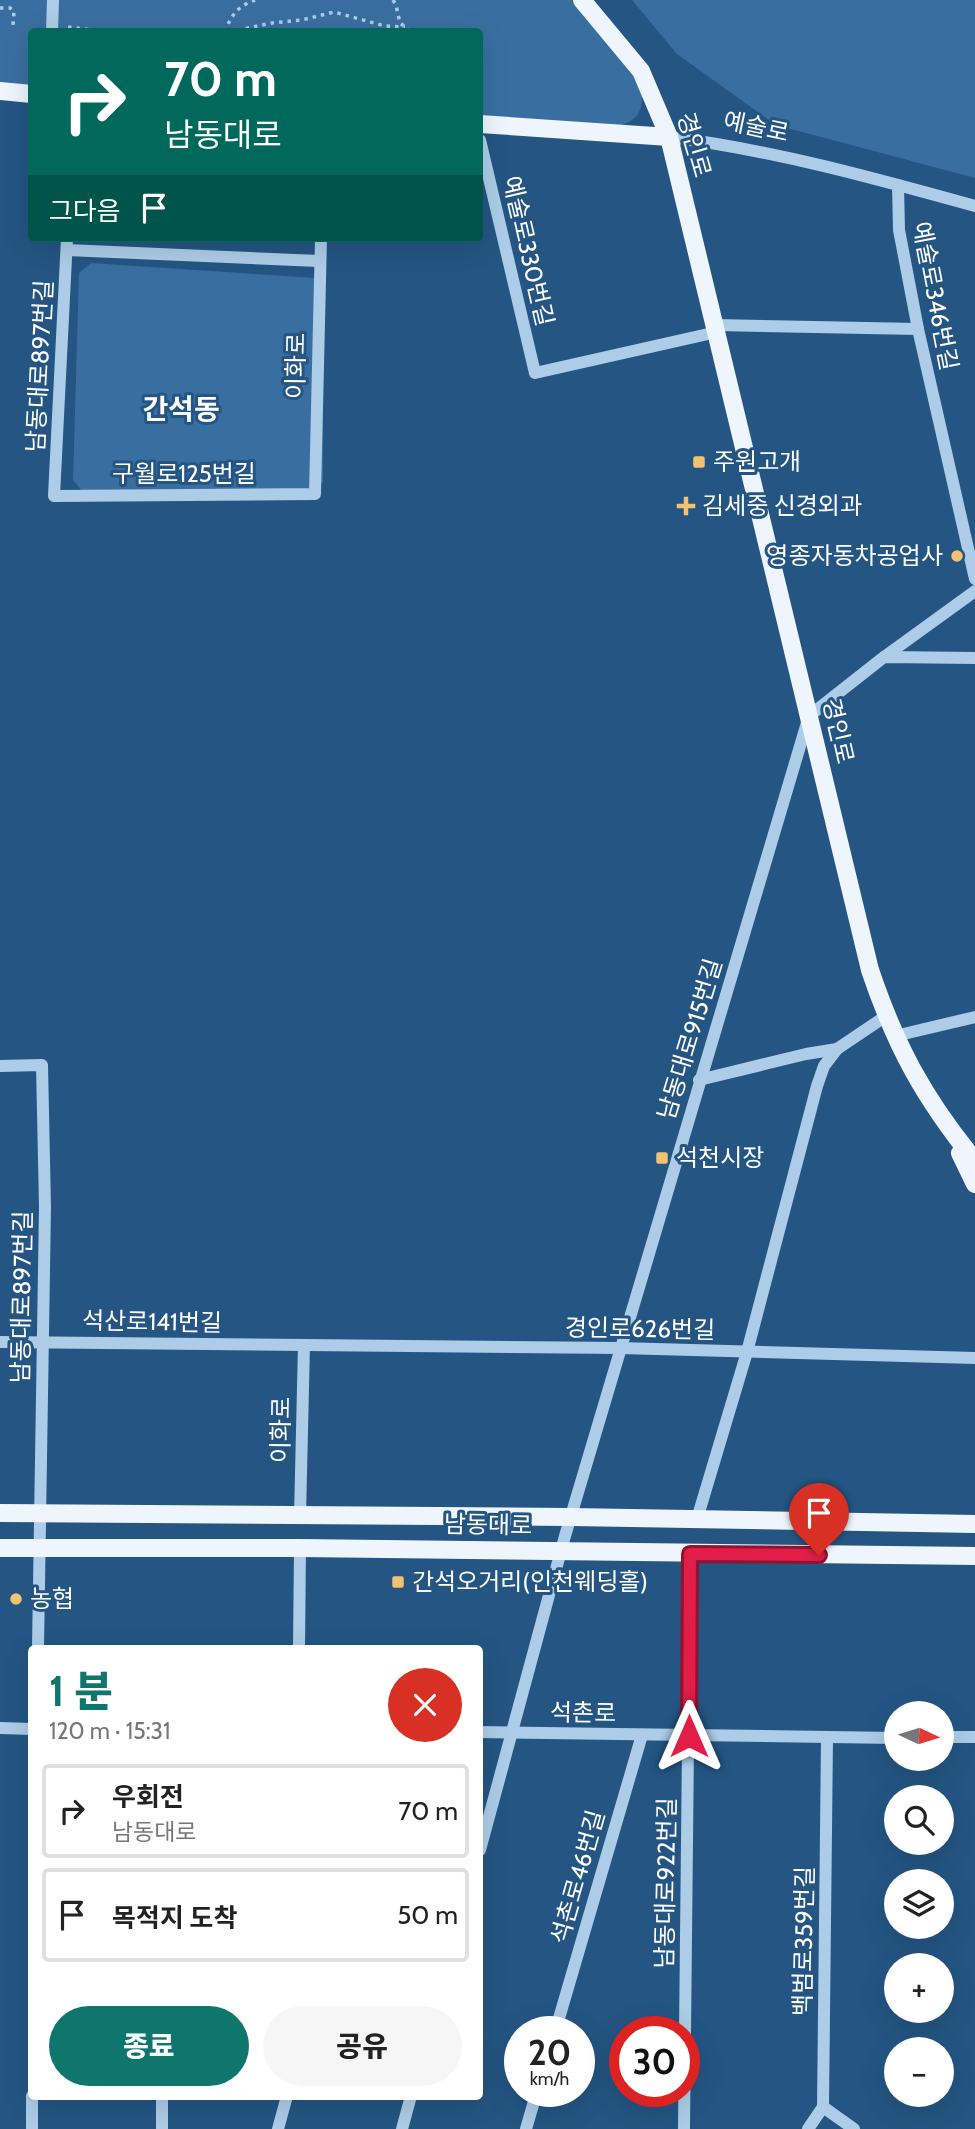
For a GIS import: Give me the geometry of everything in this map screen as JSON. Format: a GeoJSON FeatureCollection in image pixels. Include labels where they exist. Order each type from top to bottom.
{"type":"FeatureCollection","features":[{"type":"Feature","properties":{"kind":"main road","name":"경인로"},"geometry":{"type":"LineString","coordinates":[[582,0],[641,71],[669,138],[870,970],[886,1016],[926,1097],[975,1161]]}},
{"type":"Feature","properties":{"kind":"main road"},"geometry":{"type":"LineString","coordinates":[[0,91],[28,94]]}},
{"type":"Feature","properties":{"kind":"main road","name":"예술로"},"geometry":{"type":"LineString","coordinates":[[483,124],[669,138]]}},
{"type":"Feature","properties":{"kind":"main road","name":"경인로"},"geometry":{"type":"LineString","coordinates":[[948,1128],[975,1149]]}},
{"type":"Feature","properties":{"kind":"main road","name":"경인로"},"geometry":{"type":"LineString","coordinates":[[948,1128],[975,1184]]}},
{"type":"Feature","properties":{"kind":"main road"},"geometry":{"type":"LineString","coordinates":[[0,1513],[39,1522],[300,1516],[571,1517],[975,1524]]}},
{"type":"Feature","properties":{"kind":"main road","name":"남동대로"},"geometry":{"type":"LineString","coordinates":[[0,1548],[300,1548],[563,1543],[690,1554],[975,1556]]}},
{"type":"Feature","properties":{"kind":"street"},"geometry":{"type":"LineString","coordinates":[[52,28],[53,0]]}},
{"type":"Feature","properties":{"kind":"street","name":"예술로"},"geometry":{"type":"LineString","coordinates":[[669,138],[732,145],[975,206]]}},
{"type":"Feature","properties":{"kind":"street","name":"예술로330번길"},"geometry":{"type":"LineString","coordinates":[[483,153],[535,373],[716,328]]}},
{"type":"Feature","properties":{"kind":"street","name":"예술로346번길"},"geometry":{"type":"LineString","coordinates":[[898,185],[899,230],[918,328],[975,579]]}},
{"type":"Feature","properties":{"kind":"street","name":"이화로"},"geometry":{"type":"LineString","coordinates":[[315,494],[321,242]]}},
{"type":"Feature","properties":{"kind":"street"},"geometry":{"type":"LineString","coordinates":[[67,244],[320,261]]}},
{"type":"Feature","properties":{"kind":"street","name":"남동대로897번길"},"geometry":{"type":"LineString","coordinates":[[54,496],[67,244]]}},
{"type":"Feature","properties":{"kind":"street"},"geometry":{"type":"LineString","coordinates":[[716,328],[918,328]]}},
{"type":"Feature","properties":{"kind":"street","name":"구월로125번길"},"geometry":{"type":"LineString","coordinates":[[54,496],[315,494]]}},
{"type":"Feature","properties":{"kind":"street"},"geometry":{"type":"LineString","coordinates":[[809,716],[975,590]]}},
{"type":"Feature","properties":{"kind":"street"},"geometry":{"type":"LineString","coordinates":[[884,657],[975,658]]}},
{"type":"Feature","properties":{"kind":"street","name":"남동대로915번길"},"geometry":{"type":"LineString","coordinates":[[483,1839],[563,1543],[809,716]]}},
{"type":"Feature","properties":{"kind":"street"},"geometry":{"type":"LineString","coordinates":[[697,1519],[747,1352],[824,1066],[837,1049],[886,1016]]}},
{"type":"Feature","properties":{"kind":"street"},"geometry":{"type":"LineString","coordinates":[[895,1036],[975,1017]]}},
{"type":"Feature","properties":{"kind":"street"},"geometry":{"type":"LineString","coordinates":[[699,1080],[837,1049]]}},
{"type":"Feature","properties":{"kind":"street","name":"남동대로897번길"},"geometry":{"type":"LineString","coordinates":[[0,1066],[42,1065],[45,1207],[38,1645]]}},
{"type":"Feature","properties":{"kind":"street","name":"석산로141번길"},"geometry":{"type":"LineString","coordinates":[[0,1342],[304,1345]]}},
{"type":"Feature","properties":{"kind":"street","name":"이화로"},"geometry":{"type":"LineString","coordinates":[[300,1516],[304,1345]]}},
{"type":"Feature","properties":{"kind":"street","name":"경인로626번길"},"geometry":{"type":"LineString","coordinates":[[304,1345],[620,1348],[975,1359]]}},
{"type":"Feature","properties":{"kind":"street"},"geometry":{"type":"LineString","coordinates":[[299,1645],[300,1548]]}},
{"type":"Feature","properties":{"kind":"street","name":"남동대로922번길"},"geometry":{"type":"LineString","coordinates":[[684,2129],[690,1554]]}},
{"type":"Feature","properties":{"kind":"street"},"geometry":{"type":"LineString","coordinates":[[0,1728],[28,1729]]}},
{"type":"Feature","properties":{"kind":"street","name":"석촌로"},"geometry":{"type":"LineString","coordinates":[[483,1732],[884,1738]]}},
{"type":"Feature","properties":{"kind":"street","name":"석촌로46번길"},"geometry":{"type":"LineString","coordinates":[[560,2016],[642,1735]]}},
{"type":"Feature","properties":{"kind":"street"},"geometry":{"type":"LineString","coordinates":[[954,1737],[975,1737]]}},
{"type":"Feature","properties":{"kind":"street","name":"백범로359번길"},"geometry":{"type":"LineString","coordinates":[[823,2107],[827,1738]]}},
{"type":"Feature","properties":{"kind":"street"},"geometry":{"type":"LineString","coordinates":[[32,2100],[32,2129]]}},
{"type":"Feature","properties":{"kind":"street"},"geometry":{"type":"LineString","coordinates":[[162,2100],[162,2129]]}},
{"type":"Feature","properties":{"kind":"street"},"geometry":{"type":"LineString","coordinates":[[278,2129],[286,2100]]}},
{"type":"Feature","properties":{"kind":"street"},"geometry":{"type":"LineString","coordinates":[[401,2129],[410,2100]]}},
{"type":"Feature","properties":{"kind":"street"},"geometry":{"type":"LineString","coordinates":[[526,2129],[532,2107]]}},
{"type":"Feature","properties":{"kind":"street"},"geometry":{"type":"LineString","coordinates":[[808,2129],[823,2107],[854,2129]]}},
{"type":"Feature","properties":{"kind":"path"},"geometry":{"type":"LineString","coordinates":[[6,0],[2,8],[14,11],[13,24]]}},
{"type":"Feature","properties":{"kind":"path"},"geometry":{"type":"LineString","coordinates":[[228,28],[230,17],[244,4],[255,0]]}},
{"type":"Feature","properties":{"kind":"path"},"geometry":{"type":"LineString","coordinates":[[393,0],[397,5],[400,23],[407,28]]}},
{"type":"Feature","properties":{"kind":"path"},"geometry":{"type":"LineString","coordinates":[[247,28],[334,12],[385,26],[405,26]]}},
{"type":"Feature","properties":{"kind":"shaded area"},"geometry":{"type":"Polygon","coordinates":[[[0,0],[578,0],[641,71],[642,93],[638,114],[628,123],[610,128],[564,130],[483,124],[483,28],[28,28],[28,94],[0,91],[0,0]]]}},
{"type":"Feature","properties":{"kind":"shaded area"},"geometry":{"type":"Polygon","coordinates":[[[632,0],[975,0],[975,178],[776,125],[677,54],[632,0]]]}},
{"type":"Feature","properties":{"kind":"shaded area"},"geometry":{"type":"Polygon","coordinates":[[[91,263],[315,278],[323,289],[323,482],[311,493],[83,492],[73,480],[79,273],[91,263]]]}},
{"type":"Feature","properties":{"kind":"place","name":"주원고개"},"geometry":{"type":"Point","coordinates":[699,462]}},
{"type":"Feature","properties":{"kind":"place","name":"김세중 신경외과"},"geometry":{"type":"Point","coordinates":[686,506]}},
{"type":"Feature","properties":{"kind":"place","name":"영종자동차공업사"},"geometry":{"type":"Point","coordinates":[957,556]}},
{"type":"Feature","properties":{"kind":"place","name":"석천시장"},"geometry":{"type":"Point","coordinates":[662,1158]}},
{"type":"Feature","properties":{"kind":"place","name":"간석오거리(인천웨딩홀)"},"geometry":{"type":"Point","coordinates":[398,1582]}},
{"type":"Feature","properties":{"kind":"place","name":"농협"},"geometry":{"type":"Point","coordinates":[16,1599]}},
{"type":"Feature","properties":{"kind":"district","name":"간석동"},"geometry":{"type":"Point","coordinates":[181,409]}},
{"type":"Feature","properties":{"kind":"route"},"geometry":{"type":"LineString","coordinates":[[689,1736],[690,1554],[819,1555]]}}]}
